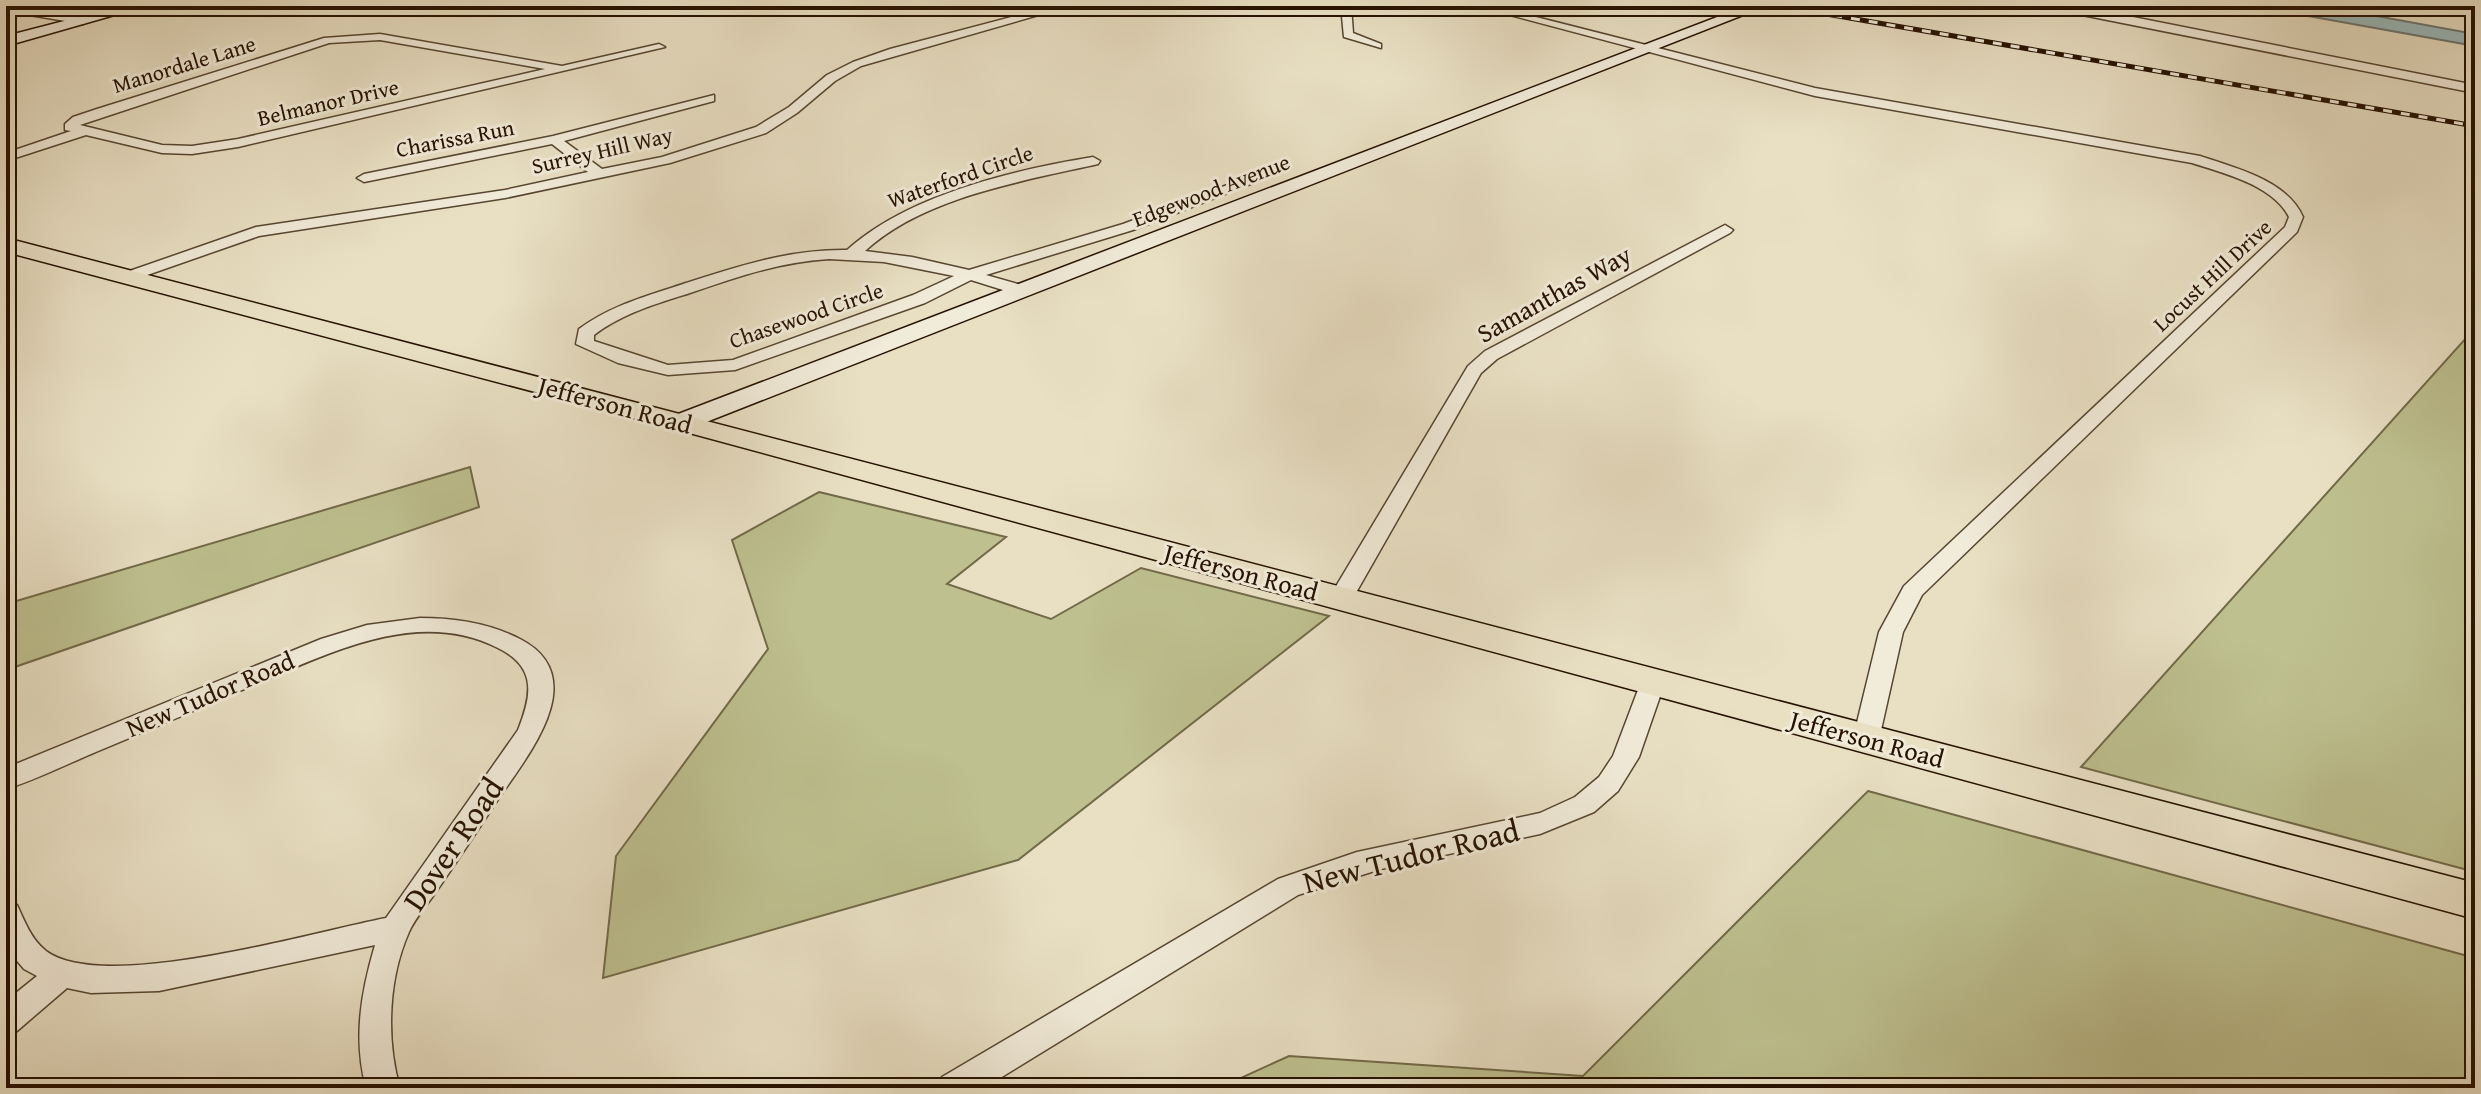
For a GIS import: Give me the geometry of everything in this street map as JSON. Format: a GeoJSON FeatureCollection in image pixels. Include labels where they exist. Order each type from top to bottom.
{"type":"FeatureCollection","features":[{"type":"Feature","properties":{"kind":"main road","name":"Jefferson Road"},"geometry":{"type":"LineString","coordinates":[[6,245],[682,422],[2475,901]]}},
{"type":"Feature","properties":{"kind":"street"},"geometry":{"type":"LineString","coordinates":[[6,41],[139,6]]}},
{"type":"Feature","properties":{"kind":"street","name":"Surrey Hill Way"},"geometry":{"type":"LineString","coordinates":[[127,277],[256,232],[489,196],[601,175],[761,130],[793,110],[831,78],[857,64],[919,44],[1065,6]]}},
{"type":"Feature","properties":{"kind":"street"},"geometry":{"type":"LineString","coordinates":[[1346,6],[1348,35],[1377,46]]}},
{"type":"Feature","properties":{"kind":"street"},"geometry":{"type":"LineString","coordinates":[[1481,6],[1647,49]]}},
{"type":"Feature","properties":{"kind":"street","name":"Edgewood Avenue"},"geometry":{"type":"LineString","coordinates":[[682,422],[1759,6]]}},
{"type":"Feature","properties":{"kind":"street"},"geometry":{"type":"LineString","coordinates":[[2042,6],[2133,20],[2475,89]]}},
{"type":"Feature","properties":{"kind":"street"},"geometry":{"type":"LineString","coordinates":[[6,8],[83,21]]}},
{"type":"Feature","properties":{"kind":"street","name":"Manordale Lane"},"geometry":{"type":"LineString","coordinates":[[82,132],[72,129],[71,125],[101,112],[341,38],[380,37],[562,69]]}},
{"type":"Feature","properties":{"kind":"street","name":"Belmanor Drive"},"geometry":{"type":"LineString","coordinates":[[82,132],[162,149],[214,148],[659,47]]}},
{"type":"Feature","properties":{"kind":"street","name":"Locust Hill Drive"},"geometry":{"type":"LineString","coordinates":[[1647,49],[1815,92],[2195,159],[2260,183],[2287,202],[2296,217],[2292,229],[1912,591],[1891,632],[1866,739]]}},
{"type":"Feature","properties":{"kind":"street","name":"Charissa Run"},"geometry":{"type":"LineString","coordinates":[[364,178],[554,140],[710,98]]}},
{"type":"Feature","properties":{"kind":"street"},"geometry":{"type":"LineString","coordinates":[[6,157],[82,132]]}},
{"type":"Feature","properties":{"kind":"street","name":"Charissa Run"},"geometry":{"type":"LineString","coordinates":[[554,140],[601,175]]}},
{"type":"Feature","properties":{"kind":"street","name":"Waterford Circle"},"geometry":{"type":"LineString","coordinates":[[852,254],[869,236],[912,213],[1060,165],[1093,161]]}},
{"type":"Feature","properties":{"kind":"street"},"geometry":{"type":"LineString","coordinates":[[971,274],[1128,227],[1251,181]]}},
{"type":"Feature","properties":{"kind":"street","name":"Samanthas Way"},"geometry":{"type":"LineString","coordinates":[[1341,598],[1474,370],[1491,355],[1725,230]]}},
{"type":"Feature","properties":{"kind":"street","name":"Chasewood Circle"},"geometry":{"type":"LineString","coordinates":[[820,254],[852,254],[971,274],[919,299],[735,365],[668,370],[624,359],[585,344],[585,333],[611,313],[772,262],[820,254]]}},
{"type":"Feature","properties":{"kind":"street"},"geometry":{"type":"LineString","coordinates":[[971,274],[1019,290]]}},
{"type":"Feature","properties":{"kind":"street","name":"New Tudor Road"},"geometry":{"type":"LineString","coordinates":[[6,779],[307,654],[360,635],[418,626]]}},
{"type":"Feature","properties":{"kind":"street","name":"Dover Road"},"geometry":{"type":"LineString","coordinates":[[6,914],[15,937],[33,958],[62,973],[104,982],[142,980],[395,928],[530,733],[540,709],[543,685],[535,665],[523,651],[503,639],[452,626],[418,626]]}},
{"type":"Feature","properties":{"kind":"street","name":"New Tudor Road"},"geometry":{"type":"LineString","coordinates":[[954,1088],[1288,887],[1316,875],[1359,863],[1519,828],[1576,810],[1597,795],[1619,769],[1639,725],[1653,682]]}},
{"type":"Feature","properties":{"kind":"street"},"geometry":{"type":"LineString","coordinates":[[383,1088],[374,1033],[379,986],[395,928]]}},
{"type":"Feature","properties":{"kind":"street"},"geometry":{"type":"LineString","coordinates":[[6,1021],[62,973]]}},
{"type":"Feature","properties":{"kind":"green space"},"geometry":{"type":"Polygon","coordinates":[[[2475,328],[2475,872],[2081,767],[2475,328]]]}},
{"type":"Feature","properties":{"kind":"green space"},"geometry":{"type":"Polygon","coordinates":[[[470,467],[479,507],[6,670],[6,604],[470,467]]]}},
{"type":"Feature","properties":{"kind":"green space"},"geometry":{"type":"Polygon","coordinates":[[[819,492],[1006,537],[947,584],[1051,619],[1141,568],[1329,616],[1018,860],[603,978],[616,856],[768,649],[732,540],[819,492]]]}},
{"type":"Feature","properties":{"kind":"green space"},"geometry":{"type":"Polygon","coordinates":[[[1868,791],[2475,958],[2475,1088],[1219,1088],[1289,1056],[1583,1076],[1868,791]]]}},
{"type":"Feature","properties":{"kind":"water"},"geometry":{"type":"Polygon","coordinates":[[[2252,6],[2322,6],[2475,34],[2475,46],[2252,6]]]}},
{"type":"Feature","properties":{"kind":"railway"},"geometry":{"type":"LineString","coordinates":[[1780,6],[2475,126]]}}]}
